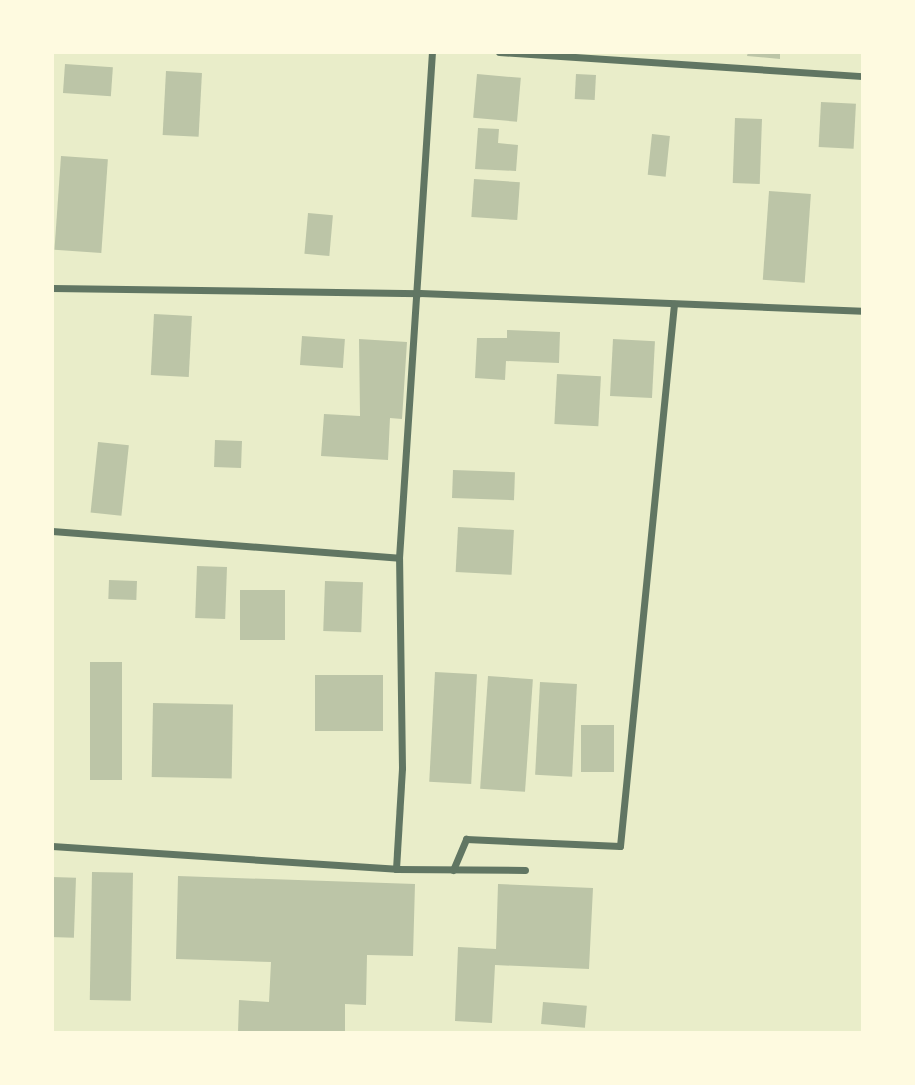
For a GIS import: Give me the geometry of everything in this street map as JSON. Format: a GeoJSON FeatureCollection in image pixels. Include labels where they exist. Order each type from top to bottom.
{"type":"FeatureCollection","features":[{"type":"Feature","properties":{"kind":"street"},"geometry":{"type":"LineString","coordinates":[[396,869],[399,808],[399,558],[420,293],[432,52]]}},
{"type":"Feature","properties":{"kind":"street"},"geometry":{"type":"LineString","coordinates":[[499,52],[863,76]]}},
{"type":"Feature","properties":{"kind":"street"},"geometry":{"type":"LineString","coordinates":[[52,288],[420,293],[863,311]]}},
{"type":"Feature","properties":{"kind":"street"},"geometry":{"type":"LineString","coordinates":[[453,870],[466,839],[620,846],[674,304]]}},
{"type":"Feature","properties":{"kind":"street"},"geometry":{"type":"LineString","coordinates":[[52,531],[399,558]]}},
{"type":"Feature","properties":{"kind":"street"},"geometry":{"type":"LineString","coordinates":[[52,846],[396,869],[525,870]]}},
{"type":"Feature","properties":{"kind":"building"},"geometry":{"type":"Polygon","coordinates":[[[748,52],[780,52],[780,59],[747,56],[748,52]]]}},
{"type":"Feature","properties":{"kind":"building"},"geometry":{"type":"Polygon","coordinates":[[[65,64],[113,67],[111,96],[63,93],[65,64]]]}},
{"type":"Feature","properties":{"kind":"building"},"geometry":{"type":"Polygon","coordinates":[[[166,71],[202,73],[199,137],[163,135],[166,71]]]}},
{"type":"Feature","properties":{"kind":"building"},"geometry":{"type":"Polygon","coordinates":[[[477,74],[521,78],[517,122],[473,118],[477,74]]]}},
{"type":"Feature","properties":{"kind":"building"},"geometry":{"type":"Polygon","coordinates":[[[576,74],[596,75],[595,100],[575,99],[576,74]]]}},
{"type":"Feature","properties":{"kind":"building"},"geometry":{"type":"Polygon","coordinates":[[[821,102],[856,104],[854,149],[819,147],[821,102]]]}},
{"type":"Feature","properties":{"kind":"building"},"geometry":{"type":"Polygon","coordinates":[[[735,118],[762,119],[760,184],[733,183],[735,118]]]}},
{"type":"Feature","properties":{"kind":"building"},"geometry":{"type":"Polygon","coordinates":[[[478,128],[499,129],[498,143],[518,145],[516,171],[475,169],[478,128]]]}},
{"type":"Feature","properties":{"kind":"building"},"geometry":{"type":"Polygon","coordinates":[[[652,134],[670,136],[666,177],[648,175],[652,134]]]}},
{"type":"Feature","properties":{"kind":"building"},"geometry":{"type":"Polygon","coordinates":[[[61,156],[108,159],[101,253],[54,250],[61,156]]]}},
{"type":"Feature","properties":{"kind":"building"},"geometry":{"type":"Polygon","coordinates":[[[474,179],[520,182],[517,220],[471,217],[474,179]]]}},
{"type":"Feature","properties":{"kind":"building"},"geometry":{"type":"Polygon","coordinates":[[[769,191],[811,194],[805,283],[763,280],[769,191]]]}},
{"type":"Feature","properties":{"kind":"building"},"geometry":{"type":"Polygon","coordinates":[[[308,213],[333,215],[329,256],[304,254],[308,213]]]}},
{"type":"Feature","properties":{"kind":"building"},"geometry":{"type":"Polygon","coordinates":[[[154,314],[192,316],[189,377],[151,375],[154,314]]]}},
{"type":"Feature","properties":{"kind":"building"},"geometry":{"type":"Polygon","coordinates":[[[507,330],[560,332],[559,363],[506,361],[505,380],[475,378],[477,338],[507,338],[507,330]]]}},
{"type":"Feature","properties":{"kind":"building"},"geometry":{"type":"Polygon","coordinates":[[[302,336],[345,339],[343,368],[300,365],[302,336]]]}},
{"type":"Feature","properties":{"kind":"building"},"geometry":{"type":"Polygon","coordinates":[[[359,339],[407,342],[402,419],[390,418],[388,460],[321,456],[324,414],[360,416],[359,339]]]}},
{"type":"Feature","properties":{"kind":"building"},"geometry":{"type":"Polygon","coordinates":[[[613,339],[655,341],[652,398],[610,396],[613,339]]]}},
{"type":"Feature","properties":{"kind":"building"},"geometry":{"type":"Polygon","coordinates":[[[557,374],[601,376],[598,426],[554,424],[557,374]]]}},
{"type":"Feature","properties":{"kind":"building"},"geometry":{"type":"Polygon","coordinates":[[[215,440],[242,441],[241,468],[214,467],[215,440]]]}},
{"type":"Feature","properties":{"kind":"building"},"geometry":{"type":"Polygon","coordinates":[[[98,442],[129,445],[121,516],[91,513],[98,442]]]}},
{"type":"Feature","properties":{"kind":"building"},"geometry":{"type":"Polygon","coordinates":[[[453,470],[515,472],[514,500],[452,498],[453,470]]]}},
{"type":"Feature","properties":{"kind":"building"},"geometry":{"type":"Polygon","coordinates":[[[458,527],[514,530],[512,575],[456,572],[458,527]]]}},
{"type":"Feature","properties":{"kind":"building"},"geometry":{"type":"Polygon","coordinates":[[[197,566],[227,567],[225,619],[195,618],[197,566]]]}},
{"type":"Feature","properties":{"kind":"building"},"geometry":{"type":"Polygon","coordinates":[[[109,580],[137,581],[136,600],[108,599],[109,580]]]}},
{"type":"Feature","properties":{"kind":"building"},"geometry":{"type":"Polygon","coordinates":[[[325,581],[363,582],[361,632],[323,631],[325,581]]]}},
{"type":"Feature","properties":{"kind":"building"},"geometry":{"type":"Polygon","coordinates":[[[240,590],[285,590],[285,640],[240,640],[240,590]]]}},
{"type":"Feature","properties":{"kind":"building"},"geometry":{"type":"Polygon","coordinates":[[[90,662],[122,662],[122,780],[90,780],[90,662]]]}},
{"type":"Feature","properties":{"kind":"building"},"geometry":{"type":"Polygon","coordinates":[[[435,672],[477,674],[471,784],[429,782],[435,672]]]}},
{"type":"Feature","properties":{"kind":"building"},"geometry":{"type":"Polygon","coordinates":[[[315,675],[383,675],[383,731],[315,731],[315,675]]]}},
{"type":"Feature","properties":{"kind":"building"},"geometry":{"type":"Polygon","coordinates":[[[488,676],[533,679],[525,792],[480,789],[488,676]]]}},
{"type":"Feature","properties":{"kind":"building"},"geometry":{"type":"Polygon","coordinates":[[[540,682],[577,684],[572,777],[535,775],[540,682]]]}},
{"type":"Feature","properties":{"kind":"building"},"geometry":{"type":"Polygon","coordinates":[[[153,703],[233,704],[232,778],[152,777],[153,703]]]}},
{"type":"Feature","properties":{"kind":"building"},"geometry":{"type":"Polygon","coordinates":[[[581,725],[614,725],[614,772],[581,772],[581,725]]]}},
{"type":"Feature","properties":{"kind":"building"},"geometry":{"type":"Polygon","coordinates":[[[92,872],[133,873],[131,1001],[90,1000],[92,872]]]}},
{"type":"Feature","properties":{"kind":"building"},"geometry":{"type":"Polygon","coordinates":[[[178,876],[415,884],[413,956],[367,955],[366,1005],[345,1004],[345,1032],[238,1032],[239,1000],[269,1002],[271,962],[176,959],[178,876]]]}},
{"type":"Feature","properties":{"kind":"building"},"geometry":{"type":"Polygon","coordinates":[[[52,877],[76,878],[74,938],[52,937],[52,877]]]}},
{"type":"Feature","properties":{"kind":"building"},"geometry":{"type":"Polygon","coordinates":[[[498,884],[593,888],[589,969],[495,965],[492,1023],[455,1021],[458,947],[496,949],[498,884]]]}},
{"type":"Feature","properties":{"kind":"building"},"geometry":{"type":"Polygon","coordinates":[[[543,1002],[587,1006],[585,1028],[541,1024],[543,1002]]]}}]}
